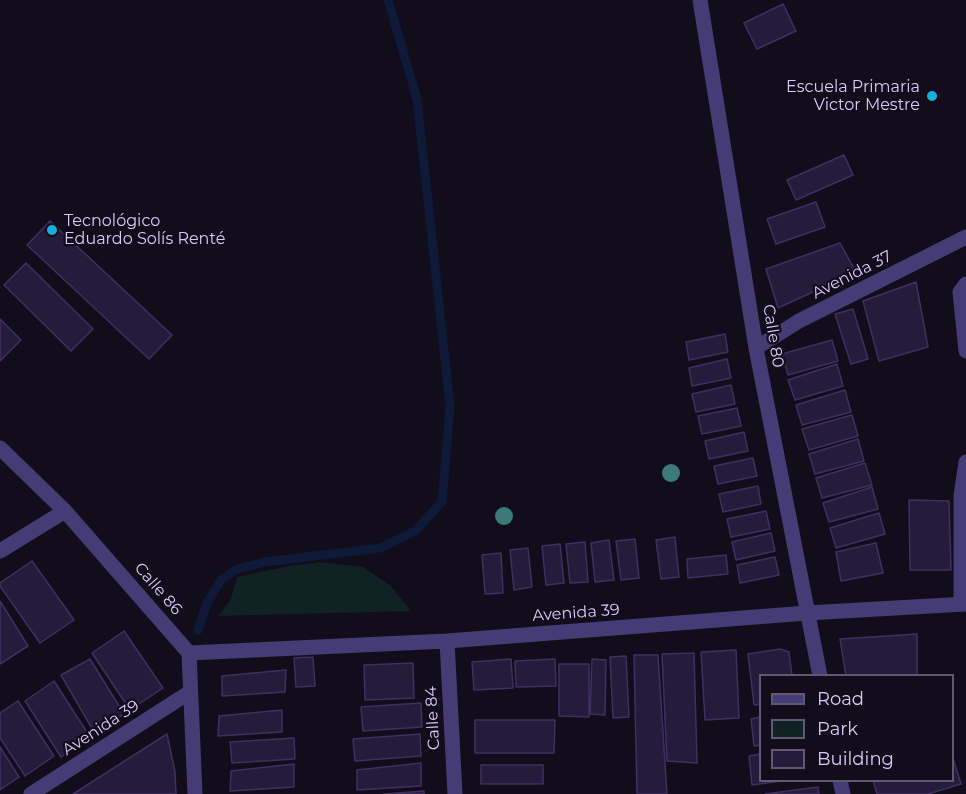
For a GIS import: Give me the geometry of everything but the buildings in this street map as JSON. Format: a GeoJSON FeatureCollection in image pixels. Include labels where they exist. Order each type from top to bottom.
{"type":"FeatureCollection","features":[{"type":"Feature","properties":{"kind":"street","name":"Calle 80"},"geometry":{"type":"LineString","coordinates":[[700,0],[756,348],[819,674]]}},
{"type":"Feature","properties":{"kind":"street","name":"Avenida 37"},"geometry":{"type":"LineString","coordinates":[[756,348],[799,321],[966,237]]}},
{"type":"Feature","properties":{"kind":"street"},"geometry":{"type":"LineString","coordinates":[[966,284],[960,292],[966,351]]}},
{"type":"Feature","properties":{"kind":"street","name":"Calle 86"},"geometry":{"type":"LineString","coordinates":[[0,448],[65,511],[189,653]]}},
{"type":"Feature","properties":{"kind":"street"},"geometry":{"type":"LineString","coordinates":[[964,604],[961,496],[966,462]]}},
{"type":"Feature","properties":{"kind":"street"},"geometry":{"type":"LineString","coordinates":[[0,551],[65,511]]}},
{"type":"Feature","properties":{"kind":"street","name":"Avenida 39"},"geometry":{"type":"LineString","coordinates":[[189,653],[447,641],[807,613],[964,604]]}},
{"type":"Feature","properties":{"kind":"street","name":"Calle 84"},"geometry":{"type":"LineString","coordinates":[[447,641],[455,794]]}},
{"type":"Feature","properties":{"kind":"street"},"geometry":{"type":"LineString","coordinates":[[189,653],[195,794]]}},
{"type":"Feature","properties":{"kind":"street","name":"Avenida 39"},"geometry":{"type":"LineString","coordinates":[[31,794],[190,692]]}},
{"type":"Feature","properties":{"kind":"green space"},"geometry":{"type":"Polygon","coordinates":[[[320,562],[363,567],[390,585],[411,611],[218,616],[231,599],[237,577],[320,562]]]}},
{"type":"Feature","properties":{"kind":"waterway"},"geometry":{"type":"LineString","coordinates":[[198,630],[207,603],[221,580],[237,569],[265,562],[380,548],[415,531],[442,502],[450,406],[417,99],[388,0]]}},
{"type":"Feature","properties":{"kind":"place","name":"Escuela Primaria Victor Mestre"},"geometry":{"type":"Point","coordinates":[932,96]}},
{"type":"Feature","properties":{"kind":"place","name":"Tecnológico Eduardo Solís Renté"},"geometry":{"type":"Point","coordinates":[52,230]}}]}
